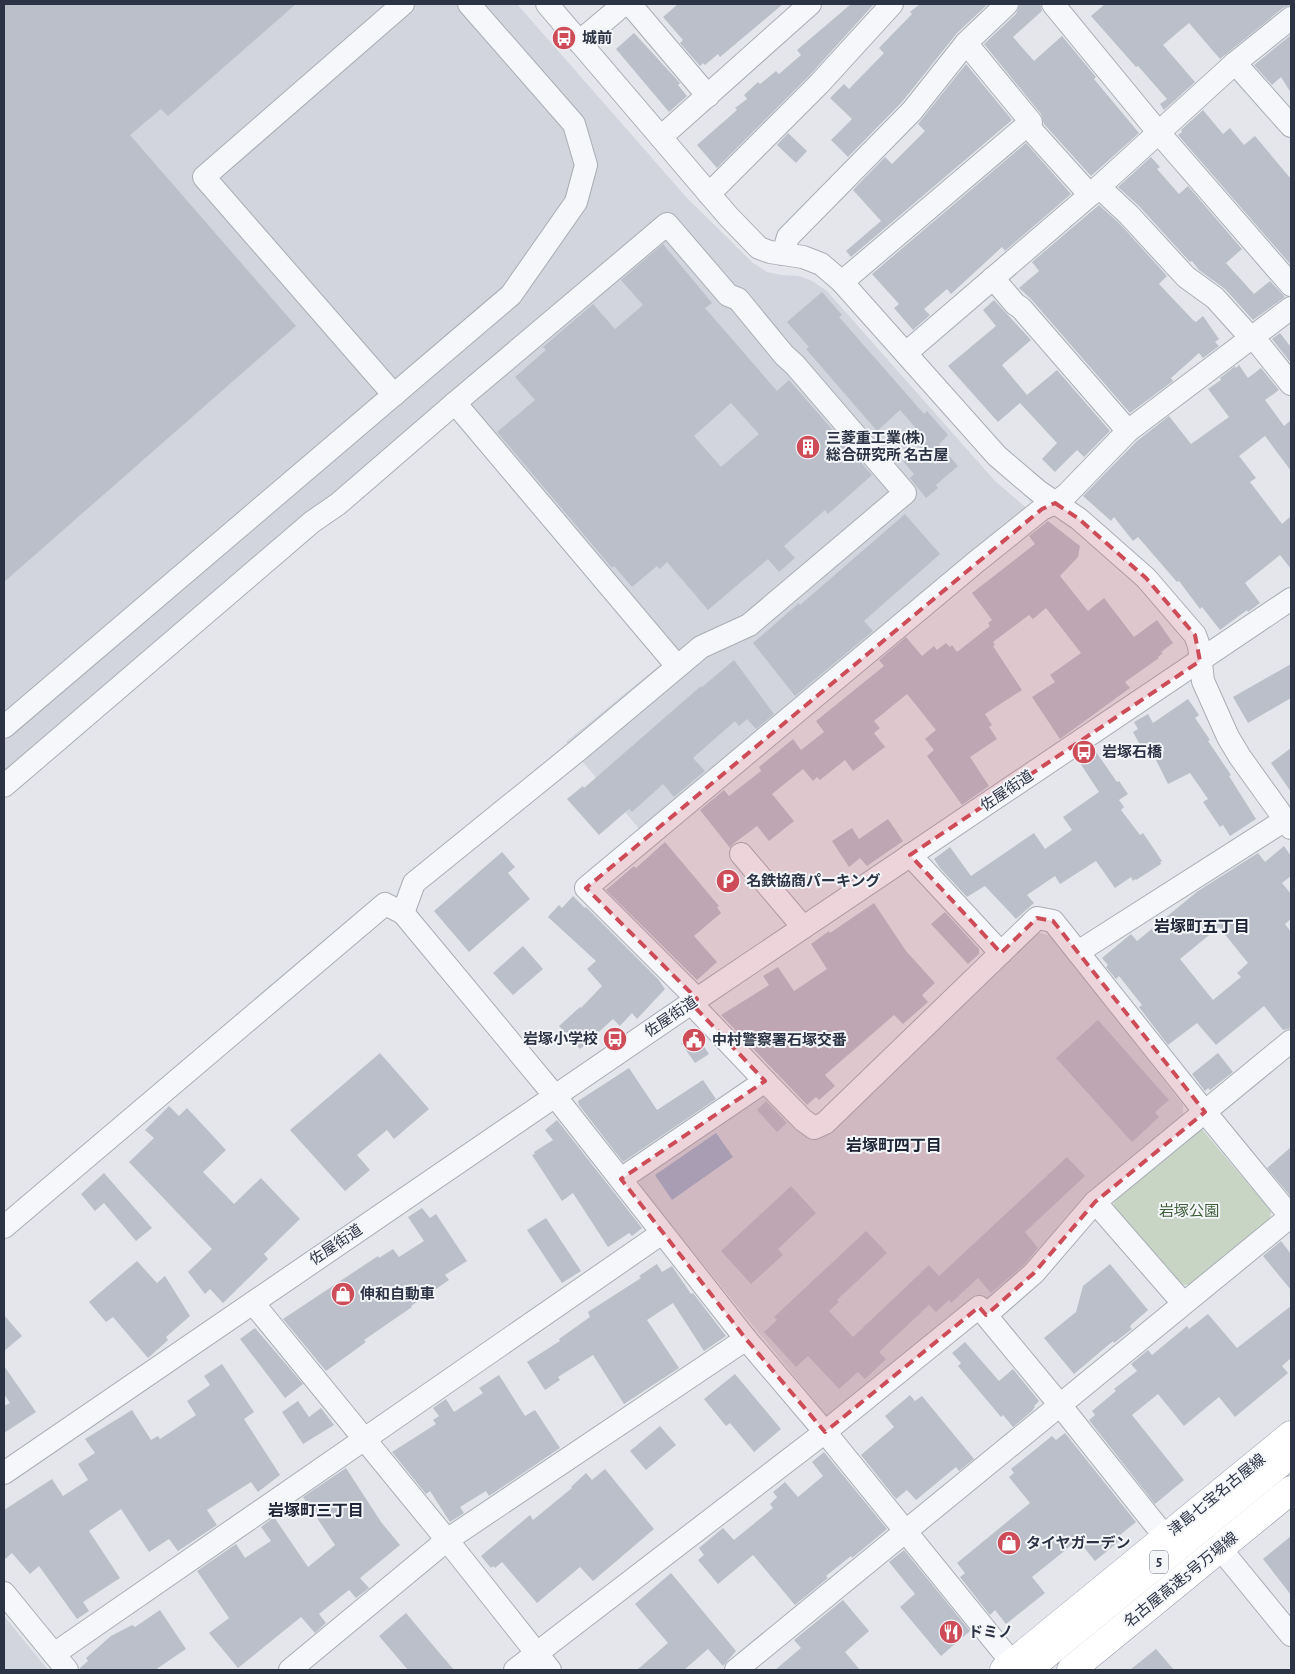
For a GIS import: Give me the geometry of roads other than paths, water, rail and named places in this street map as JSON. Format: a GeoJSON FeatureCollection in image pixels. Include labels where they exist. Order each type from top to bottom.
{"type":"FeatureCollection","features":[{"type":"Feature","properties":{"kind":"main road","name":"津島七宝名古屋線"},"geometry":{"type":"LineString","coordinates":[[1015,1669],[1166,1538],[1291,1435]]}},
{"type":"Feature","properties":{"kind":"main road","name":"名古屋高速5号万場線"},"geometry":{"type":"LineString","coordinates":[[1015,1669],[1291,1454]]}},
{"type":"Feature","properties":{"kind":"main road","name":"名古屋高速5号万場線"},"geometry":{"type":"LineString","coordinates":[[1071,1670],[1291,1490]]}},
{"type":"Feature","properties":{"kind":"main road"},"geometry":{"type":"LineString","coordinates":[[1092,1670],[1291,1506]]}},
{"type":"Feature","properties":{"kind":"street"},"geometry":{"type":"LineString","coordinates":[[394,395],[204,177],[403,4]]}},
{"type":"Feature","properties":{"kind":"street"},"geometry":{"type":"LineString","coordinates":[[4,727],[510,295],[576,202],[586,165],[574,124],[469,4]]}},
{"type":"Feature","properties":{"kind":"street"},"geometry":{"type":"LineString","coordinates":[[547,4],[661,138],[759,248],[770,252],[803,257],[821,264],[842,282],[997,456],[1038,491],[1079,519],[1146,578],[1195,635],[1199,646],[1203,681],[1228,737],[1240,757],[1286,814],[1078,952]]}},
{"type":"Feature","properties":{"kind":"street"},"geometry":{"type":"LineString","coordinates":[[579,42],[624,4]]}},
{"type":"Feature","properties":{"kind":"street"},"geometry":{"type":"LineString","coordinates":[[630,4],[708,96]]}},
{"type":"Feature","properties":{"kind":"street"},"geometry":{"type":"LineString","coordinates":[[661,138],[810,4]]}},
{"type":"Feature","properties":{"kind":"street"},"geometry":{"type":"LineString","coordinates":[[710,194],[820,84],[892,4]]}},
{"type":"Feature","properties":{"kind":"street"},"geometry":{"type":"LineString","coordinates":[[783,254],[788,237],[912,111],[966,43],[1007,4]]}},
{"type":"Feature","properties":{"kind":"street"},"geometry":{"type":"LineString","coordinates":[[1053,4],[1159,133],[1291,286]]}},
{"type":"Feature","properties":{"kind":"street"},"geometry":{"type":"LineString","coordinates":[[906,353],[1095,191],[1235,63],[1291,18]]}},
{"type":"Feature","properties":{"kind":"street"},"geometry":{"type":"LineString","coordinates":[[842,282],[1031,122],[966,43]]}},
{"type":"Feature","properties":{"kind":"street"},"geometry":{"type":"LineString","coordinates":[[1235,63],[1291,126]]}},
{"type":"Feature","properties":{"kind":"street"},"geometry":{"type":"LineString","coordinates":[[1027,125],[1095,191],[1129,215],[1186,277],[1215,298],[1291,384]]}},
{"type":"Feature","properties":{"kind":"street"},"geometry":{"type":"LineString","coordinates":[[4,786],[312,522],[338,504],[454,403],[667,224],[728,295],[738,299],[784,355],[905,492],[749,626],[701,647],[577,751],[414,883],[403,913]]}},
{"type":"Feature","properties":{"kind":"street"},"geometry":{"type":"LineString","coordinates":[[993,278],[1015,304],[1027,314],[1128,431]]}},
{"type":"Feature","properties":{"kind":"street"},"geometry":{"type":"LineString","coordinates":[[736,1670],[1291,1216],[1205,1112],[1053,921],[1047,918],[1037,918],[825,1123],[814,1128],[803,1120],[765,1081],[694,1001],[586,888],[976,562],[1042,509],[1055,503],[1067,494],[1128,431],[1291,308]]}},
{"type":"Feature","properties":{"kind":"street"},"geometry":{"type":"LineString","coordinates":[[454,403],[677,666]]}},
{"type":"Feature","properties":{"kind":"street","name":"佐屋街道"},"geometry":{"type":"LineString","coordinates":[[4,1473],[694,1001],[1291,599]]}},
{"type":"Feature","properties":{"kind":"street"},"geometry":{"type":"LineString","coordinates":[[741,854],[803,928]]}},
{"type":"Feature","properties":{"kind":"street"},"geometry":{"type":"LineString","coordinates":[[910,855],[1001,953]]}},
{"type":"Feature","properties":{"kind":"street"},"geometry":{"type":"LineString","coordinates":[[4,1227],[385,904],[403,913],[555,1096],[746,1339],[825,1432],[1015,1669]]}},
{"type":"Feature","properties":{"kind":"street"},"geometry":{"type":"LineString","coordinates":[[986,1316],[1034,1273],[1095,1202],[1291,1041]]}},
{"type":"Feature","properties":{"kind":"street"},"geometry":{"type":"LineString","coordinates":[[621,1179],[765,1081]]}},
{"type":"Feature","properties":{"kind":"street"},"geometry":{"type":"LineString","coordinates":[[1095,1202],[1183,1303]]}},
{"type":"Feature","properties":{"kind":"street"},"geometry":{"type":"LineString","coordinates":[[4,1593],[61,1662],[363,1439],[662,1233]]}},
{"type":"Feature","properties":{"kind":"street"},"geometry":{"type":"LineString","coordinates":[[253,1302],[550,1670]]}},
{"type":"Feature","properties":{"kind":"street"},"geometry":{"type":"LineString","coordinates":[[515,1670],[825,1432],[979,1307],[1166,1538]]}},
{"type":"Feature","properties":{"kind":"street"},"geometry":{"type":"LineString","coordinates":[[290,1670],[447,1540],[746,1339]]}},
{"type":"Feature","properties":{"kind":"street"},"geometry":{"type":"LineString","coordinates":[[1228,1558],[1291,1635]]}},
{"type":"Feature","properties":{"kind":"water"},"geometry":{"type":"Polygon","coordinates":[[[716,1133],[733,1157],[672,1200],[655,1175],[716,1133]]]}},
{"type":"Feature","properties":{"kind":"place","name":"城前"},"geometry":{"type":"Point","coordinates":[564,38]}},
{"type":"Feature","properties":{"kind":"place","name":"三菱重工業(株) 総合研究所 名古屋"},"geometry":{"type":"Point","coordinates":[808,447]}},
{"type":"Feature","properties":{"kind":"place","name":"岩塚石橋"},"geometry":{"type":"Point","coordinates":[1084,752]}},
{"type":"Feature","properties":{"kind":"place","name":"名鉄協商パーキング"},"geometry":{"type":"Point","coordinates":[728,881]}},
{"type":"Feature","properties":{"kind":"place","name":"岩塚小学校"},"geometry":{"type":"Point","coordinates":[615,1039]}},
{"type":"Feature","properties":{"kind":"place","name":"中村警察署石塚交番"},"geometry":{"type":"Point","coordinates":[694,1040]}},
{"type":"Feature","properties":{"kind":"place","name":"伸和自動車"},"geometry":{"type":"Point","coordinates":[343,1294]}},
{"type":"Feature","properties":{"kind":"place","name":"タイヤガーデン"},"geometry":{"type":"Point","coordinates":[1009,1543]}},
{"type":"Feature","properties":{"kind":"place","name":"ドミノ"},"geometry":{"type":"Point","coordinates":[951,1632]}},
{"type":"Feature","properties":{"kind":"district","name":"岩塚町五丁目"},"geometry":{"type":"Point","coordinates":[1202,927]}},
{"type":"Feature","properties":{"kind":"district","name":"岩塚町四丁目"},"geometry":{"type":"Point","coordinates":[894,1146]}},
{"type":"Feature","properties":{"kind":"district","name":"岩塚町三丁目"},"geometry":{"type":"Point","coordinates":[316,1511]}},
{"type":"Feature","properties":{"kind":"park label","name":"岩塚公園"},"geometry":{"type":"Point","coordinates":[1189,1211]}}]}
